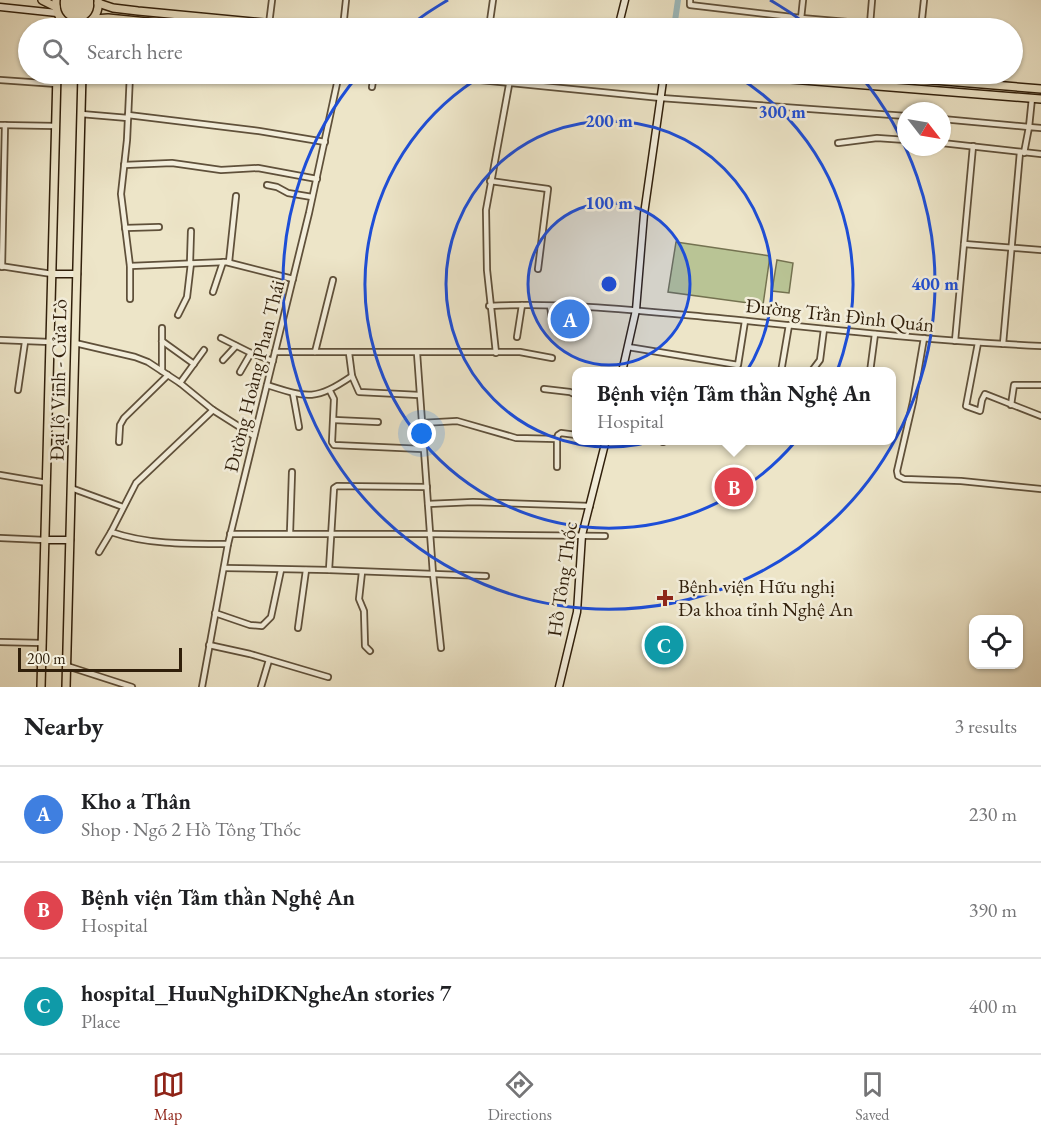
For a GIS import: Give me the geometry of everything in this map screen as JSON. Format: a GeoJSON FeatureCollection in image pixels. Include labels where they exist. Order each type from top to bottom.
{"type":"FeatureCollection","features":[{"type":"Feature","properties":{"kind":"main road"},"geometry":{"type":"LineString","coordinates":[[42,0],[57,10]]}},
{"type":"Feature","properties":{"kind":"main road"},"geometry":{"type":"LineString","coordinates":[[94,18],[98,2],[113,8],[199,18]]}},
{"type":"Feature","properties":{"kind":"main road","name":"Đại lộ Vinh - Cửa Lò"},"geometry":{"type":"LineString","coordinates":[[42,687],[57,84]]}},
{"type":"Feature","properties":{"kind":"main road","name":"Đại lộ Vinh - Cửa Lò"},"geometry":{"type":"LineString","coordinates":[[66,687],[82,84]]}},
{"type":"Feature","properties":{"kind":"main road"},"geometry":{"type":"LineString","coordinates":[[854,84],[1041,99]]}},
{"type":"Feature","properties":{"kind":"main road"},"geometry":{"type":"LineString","coordinates":[[981,84],[1041,89]]}},
{"type":"Feature","properties":{"kind":"street"},"geometry":{"type":"LineString","coordinates":[[270,18],[272,0]]}},
{"type":"Feature","properties":{"kind":"street"},"geometry":{"type":"LineString","coordinates":[[344,18],[346,0]]}},
{"type":"Feature","properties":{"kind":"street"},"geometry":{"type":"LineString","coordinates":[[490,18],[493,0]]}},
{"type":"Feature","properties":{"kind":"street"},"geometry":{"type":"LineString","coordinates":[[620,18],[625,0]]}},
{"type":"Feature","properties":{"kind":"street"},"geometry":{"type":"LineString","coordinates":[[690,0],[690,5],[801,18],[803,0]]}},
{"type":"Feature","properties":{"kind":"street"},"geometry":{"type":"LineString","coordinates":[[870,18],[872,0]]}},
{"type":"Feature","properties":{"kind":"street"},"geometry":{"type":"LineString","coordinates":[[921,18],[924,0]]}},
{"type":"Feature","properties":{"kind":"street"},"geometry":{"type":"LineString","coordinates":[[0,7],[57,10]]}},
{"type":"Feature","properties":{"kind":"street"},"geometry":{"type":"LineString","coordinates":[[0,80],[18,81]]}},
{"type":"Feature","properties":{"kind":"street"},"geometry":{"type":"LineString","coordinates":[[130,84],[121,199],[130,266],[130,299]]}},
{"type":"Feature","properties":{"kind":"street","name":"Đường Hoàng Phan Thái"},"geometry":{"type":"LineString","coordinates":[[202,687],[228,544],[293,279],[337,84]]}},
{"type":"Feature","properties":{"kind":"street"},"geometry":{"type":"LineString","coordinates":[[496,353],[489,306],[485,216],[510,84]]}},
{"type":"Feature","properties":{"kind":"street"},"geometry":{"type":"LineString","coordinates":[[529,84],[661,98],[897,115]]}},
{"type":"Feature","properties":{"kind":"street"},"geometry":{"type":"LineString","coordinates":[[623,367],[636,310],[644,214],[663,84]]}},
{"type":"Feature","properties":{"kind":"street"},"geometry":{"type":"LineString","coordinates":[[1003,344],[1022,152],[1029,127],[1032,98]]}},
{"type":"Feature","properties":{"kind":"street"},"geometry":{"type":"LineString","coordinates":[[81,114],[128,116],[265,132],[325,142]]}},
{"type":"Feature","properties":{"kind":"street"},"geometry":{"type":"LineString","coordinates":[[951,120],[1041,128]]}},
{"type":"Feature","properties":{"kind":"street"},"geometry":{"type":"LineString","coordinates":[[56,126],[3,125],[1,266],[52,274],[77,274]]}},
{"type":"Feature","properties":{"kind":"street"},"geometry":{"type":"LineString","coordinates":[[838,143],[877,138],[897,139]]}},
{"type":"Feature","properties":{"kind":"street"},"geometry":{"type":"LineString","coordinates":[[951,144],[1041,154]]}},
{"type":"Feature","properties":{"kind":"street"},"geometry":{"type":"LineString","coordinates":[[955,341],[973,146]]}},
{"type":"Feature","properties":{"kind":"street"},"geometry":{"type":"LineString","coordinates":[[124,165],[172,163],[230,170],[258,168],[316,179]]}},
{"type":"Feature","properties":{"kind":"street"},"geometry":{"type":"LineString","coordinates":[[490,181],[548,189],[538,269]]}},
{"type":"Feature","properties":{"kind":"street"},"geometry":{"type":"LineString","coordinates":[[267,185],[288,193],[312,197]]}},
{"type":"Feature","properties":{"kind":"street"},"geometry":{"type":"LineString","coordinates":[[213,292],[226,262],[236,196]]}},
{"type":"Feature","properties":{"kind":"street"},"geometry":{"type":"LineString","coordinates":[[125,228],[159,227]]}},
{"type":"Feature","properties":{"kind":"street"},"geometry":{"type":"LineString","coordinates":[[178,315],[187,297],[191,263],[191,231]]}},
{"type":"Feature","properties":{"kind":"street"},"geometry":{"type":"LineString","coordinates":[[964,244],[1041,250]]}},
{"type":"Feature","properties":{"kind":"street"},"geometry":{"type":"LineString","coordinates":[[130,266],[226,262],[293,279]]}},
{"type":"Feature","properties":{"kind":"street"},"geometry":{"type":"LineString","coordinates":[[315,352],[333,280]]}},
{"type":"Feature","properties":{"kind":"street"},"geometry":{"type":"LineString","coordinates":[[517,337],[522,305]]}},
{"type":"Feature","properties":{"kind":"street","name":"Đường Trần Đình Quán"},"geometry":{"type":"LineString","coordinates":[[489,306],[522,305],[636,310],[875,334],[1041,346]]}},
{"type":"Feature","properties":{"kind":"street"},"geometry":{"type":"LineString","coordinates":[[550,306],[557,331]]}},
{"type":"Feature","properties":{"kind":"street"},"geometry":{"type":"LineString","coordinates":[[628,347],[738,365],[745,321]]}},
{"type":"Feature","properties":{"kind":"street"},"geometry":{"type":"LineString","coordinates":[[781,367],[789,325]]}},
{"type":"Feature","properties":{"kind":"street"},"geometry":{"type":"LineString","coordinates":[[162,328],[162,371]]}},
{"type":"Feature","properties":{"kind":"street"},"geometry":{"type":"LineString","coordinates":[[814,367],[819,360],[824,329]]}},
{"type":"Feature","properties":{"kind":"street"},"geometry":{"type":"LineString","coordinates":[[871,367],[875,334]]}},
{"type":"Feature","properties":{"kind":"street"},"geometry":{"type":"LineString","coordinates":[[221,338],[273,361]]}},
{"type":"Feature","properties":{"kind":"street"},"geometry":{"type":"LineString","coordinates":[[924,338],[913,402],[897,471],[899,477],[1041,488]]}},
{"type":"Feature","properties":{"kind":"street"},"geometry":{"type":"LineString","coordinates":[[0,340],[51,342]]}},
{"type":"Feature","properties":{"kind":"street"},"geometry":{"type":"LineString","coordinates":[[162,341],[194,364]]}},
{"type":"Feature","properties":{"kind":"street"},"geometry":{"type":"LineString","coordinates":[[18,390],[25,342]]}},
{"type":"Feature","properties":{"kind":"street"},"geometry":{"type":"LineString","coordinates":[[75,343],[139,358],[180,383],[213,410],[255,436]]}},
{"type":"Feature","properties":{"kind":"street"},"geometry":{"type":"LineString","coordinates":[[978,343],[966,406],[980,411],[985,394],[1041,416]]}},
{"type":"Feature","properties":{"kind":"street"},"geometry":{"type":"LineString","coordinates":[[223,360],[236,346]]}},
{"type":"Feature","properties":{"kind":"street"},"geometry":{"type":"LineString","coordinates":[[180,383],[204,350]]}},
{"type":"Feature","properties":{"kind":"street"},"geometry":{"type":"LineString","coordinates":[[275,352],[525,353],[552,358]]}},
{"type":"Feature","properties":{"kind":"street"},"geometry":{"type":"LineString","coordinates":[[240,372],[251,353]]}},
{"type":"Feature","properties":{"kind":"street"},"geometry":{"type":"LineString","coordinates":[[349,353],[352,376],[357,390],[361,393],[419,395]]}},
{"type":"Feature","properties":{"kind":"street"},"geometry":{"type":"LineString","coordinates":[[417,353],[433,574],[441,648]]}},
{"type":"Feature","properties":{"kind":"street"},"geometry":{"type":"LineString","coordinates":[[119,442],[120,425],[124,418],[168,375]]}},
{"type":"Feature","properties":{"kind":"street"},"geometry":{"type":"LineString","coordinates":[[267,385],[293,394],[313,395],[330,391],[352,376]]}},
{"type":"Feature","properties":{"kind":"street"},"geometry":{"type":"LineString","coordinates":[[1011,405],[1014,385],[1041,385]]}},
{"type":"Feature","properties":{"kind":"street"},"geometry":{"type":"LineString","coordinates":[[544,389],[572,393]]}},
{"type":"Feature","properties":{"kind":"street"},"geometry":{"type":"LineString","coordinates":[[330,391],[334,399],[332,442],[334,445],[423,449]]}},
{"type":"Feature","properties":{"kind":"street"},"geometry":{"type":"LineString","coordinates":[[293,394],[299,427]]}},
{"type":"Feature","properties":{"kind":"street"},"geometry":{"type":"LineString","coordinates":[[99,552],[136,483],[213,410]]}},
{"type":"Feature","properties":{"kind":"street"},"geometry":{"type":"LineString","coordinates":[[334,420],[378,422]]}},
{"type":"Feature","properties":{"kind":"street"},"geometry":{"type":"LineString","coordinates":[[421,423],[458,421],[516,438],[557,439]]}},
{"type":"Feature","properties":{"kind":"street"},"geometry":{"type":"LineString","coordinates":[[557,467],[558,435],[561,433],[572,434]]}},
{"type":"Feature","properties":{"kind":"street","name":"Hồ Tông Thốc"},"geometry":{"type":"LineString","coordinates":[[559,687],[577,612],[582,535],[605,445]]}},
{"type":"Feature","properties":{"kind":"street"},"geometry":{"type":"LineString","coordinates":[[290,533],[292,472]]}},
{"type":"Feature","properties":{"kind":"street"},"geometry":{"type":"LineString","coordinates":[[0,475],[47,483]]}},
{"type":"Feature","properties":{"kind":"street"},"geometry":{"type":"LineString","coordinates":[[329,570],[332,492],[335,487],[427,487]]}},
{"type":"Feature","properties":{"kind":"street"},"geometry":{"type":"LineString","coordinates":[[71,488],[123,507]]}},
{"type":"Feature","properties":{"kind":"street"},"geometry":{"type":"LineString","coordinates":[[428,504],[473,502],[591,506]]}},
{"type":"Feature","properties":{"kind":"street"},"geometry":{"type":"LineString","coordinates":[[111,532],[130,538],[163,543],[228,544]]}},
{"type":"Feature","properties":{"kind":"street"},"geometry":{"type":"LineString","coordinates":[[231,534],[582,535],[605,537]]}},
{"type":"Feature","properties":{"kind":"street"},"geometry":{"type":"LineString","coordinates":[[0,538],[70,540]]}},
{"type":"Feature","properties":{"kind":"street"},"geometry":{"type":"LineString","coordinates":[[224,568],[486,576]]}},
{"type":"Feature","properties":{"kind":"street"},"geometry":{"type":"LineString","coordinates":[[215,613],[250,625],[262,626],[271,617],[281,570]]}},
{"type":"Feature","properties":{"kind":"street"},"geometry":{"type":"LineString","coordinates":[[298,628],[306,570]]}},
{"type":"Feature","properties":{"kind":"street"},"geometry":{"type":"LineString","coordinates":[[362,572],[359,599],[364,611],[364,646],[370,651]]}},
{"type":"Feature","properties":{"kind":"street"},"geometry":{"type":"LineString","coordinates":[[0,642],[43,642]]}},
{"type":"Feature","properties":{"kind":"street"},"geometry":{"type":"LineString","coordinates":[[209,645],[328,677]]}},
{"type":"Feature","properties":{"kind":"street"},"geometry":{"type":"LineString","coordinates":[[261,687],[268,660]]}},
{"type":"Feature","properties":{"kind":"street"},"geometry":{"type":"LineString","coordinates":[[67,666],[132,687]]}},
{"type":"Feature","properties":{"kind":"green space"},"geometry":{"type":"Polygon","coordinates":[[[676,242],[770,256],[763,305],[668,292],[676,242]]]}},
{"type":"Feature","properties":{"kind":"green space"},"geometry":{"type":"Polygon","coordinates":[[[777,260],[793,263],[789,293],[772,291],[777,260]]]}},
{"type":"Feature","properties":{"kind":"waterway"},"geometry":{"type":"LineString","coordinates":[[675,18],[678,0]]}},
{"type":"Feature","properties":{"kind":"place","name":"Kho a Thân"},"geometry":{"type":"Point","coordinates":[570,319]}},
{"type":"Feature","properties":{"kind":"place","name":"Bệnh viện Tâm thần Nghệ An"},"geometry":{"type":"Point","coordinates":[734,487]}},
{"type":"Feature","properties":{"kind":"place","name":"Bệnh viện Hữu nghị Đa khoa tỉnh Nghệ An"},"geometry":{"type":"Point","coordinates":[665,598]}},
{"type":"Feature","properties":{"kind":"place","name":"hospital_HuuNghiDKNgheAn stories 7"},"geometry":{"type":"Point","coordinates":[664,645]}}]}
